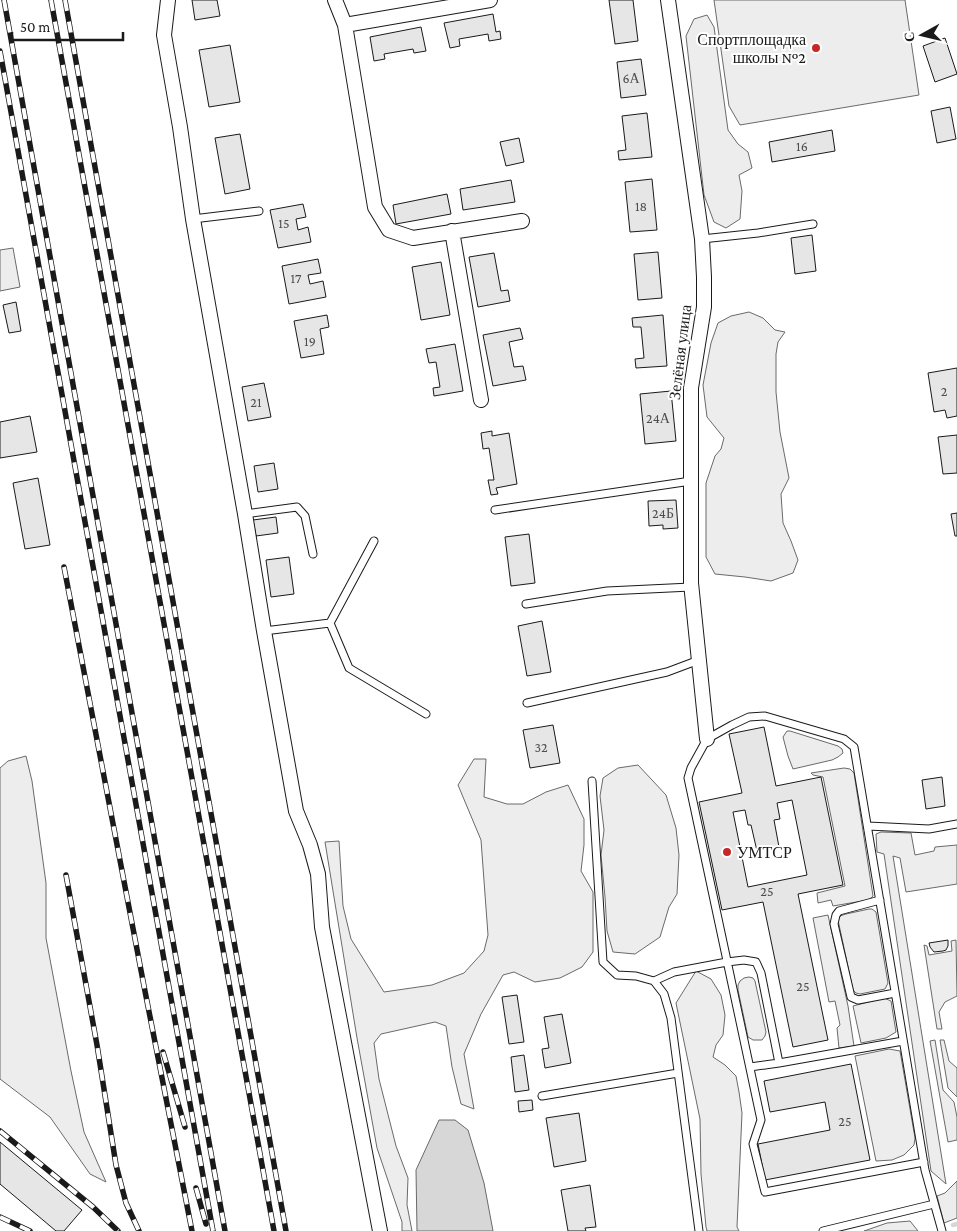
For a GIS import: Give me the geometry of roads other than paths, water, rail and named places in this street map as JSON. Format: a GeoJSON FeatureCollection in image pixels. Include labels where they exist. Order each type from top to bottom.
{"type":"FeatureCollection","features":[{"type":"Feature","properties":{"kind":"street"},"geometry":{"type":"LineString","coordinates":[[168,0],[164,35],[264,631],[296,811],[310,845],[318,874],[322,927],[380,1231]]}},
{"type":"Feature","properties":{"kind":"street"},"geometry":{"type":"LineString","coordinates":[[335,0],[345,24],[375,207],[389,230],[413,238],[522,221]]}},
{"type":"Feature","properties":{"kind":"street"},"geometry":{"type":"LineString","coordinates":[[345,24],[490,0]]}},
{"type":"Feature","properties":{"kind":"street","name":"Зелёная улица"},"geometry":{"type":"LineString","coordinates":[[668,0],[702,239],[704,307],[690,388],[692,587],[707,739]]}},
{"type":"Feature","properties":{"kind":"street"},"geometry":{"type":"LineString","coordinates":[[452,231],[481,400]]}},
{"type":"Feature","properties":{"kind":"lane"},"geometry":{"type":"LineString","coordinates":[[194,219],[258,211]]}},
{"type":"Feature","properties":{"kind":"lane"},"geometry":{"type":"LineString","coordinates":[[702,239],[758,233],[813,224]]}},
{"type":"Feature","properties":{"kind":"lane"},"geometry":{"type":"LineString","coordinates":[[495,510],[691,481]]}},
{"type":"Feature","properties":{"kind":"lane"},"geometry":{"type":"LineString","coordinates":[[245,514],[297,507],[305,516],[313,554]]}},
{"type":"Feature","properties":{"kind":"lane"},"geometry":{"type":"LineString","coordinates":[[330,623],[374,541]]}},
{"type":"Feature","properties":{"kind":"lane"},"geometry":{"type":"LineString","coordinates":[[526,604],[607,591],[692,587]]}},
{"type":"Feature","properties":{"kind":"lane"},"geometry":{"type":"LineString","coordinates":[[264,631],[330,623]]}},
{"type":"Feature","properties":{"kind":"lane"},"geometry":{"type":"LineString","coordinates":[[330,623],[350,668],[426,714]]}},
{"type":"Feature","properties":{"kind":"lane"},"geometry":{"type":"LineString","coordinates":[[527,703],[667,672],[699,660]]}},
{"type":"Feature","properties":{"kind":"lane"},"geometry":{"type":"LineString","coordinates":[[924,1162],[766,1192],[753,1144],[761,1120],[688,778],[691,768],[707,739],[732,725],[749,718],[765,716],[844,740],[854,747],[924,1162],[942,1231]]}},
{"type":"Feature","properties":{"kind":"lane"},"geometry":{"type":"LineString","coordinates":[[592,781],[603,962],[617,975],[636,976],[654,981],[664,994],[671,1018],[697,1231]]}},
{"type":"Feature","properties":{"kind":"lane"},"geometry":{"type":"LineString","coordinates":[[868,826],[929,829],[957,824]]}},
{"type":"Feature","properties":{"kind":"lane"},"geometry":{"type":"LineString","coordinates":[[880,900],[839,911],[834,924],[851,997],[858,1000],[895,993]]}},
{"type":"Feature","properties":{"kind":"lane"},"geometry":{"type":"LineString","coordinates":[[654,981],[674,972],[727,962],[744,960],[756,962],[761,973],[779,1063]]}},
{"type":"Feature","properties":{"kind":"lane"},"geometry":{"type":"LineString","coordinates":[[750,1066],[779,1063],[903,1041]]}},
{"type":"Feature","properties":{"kind":"lane"},"geometry":{"type":"LineString","coordinates":[[542,1096],[678,1073]]}},
{"type":"Feature","properties":{"kind":"lane"},"geometry":{"type":"LineString","coordinates":[[823,1231],[934,1204]]}},
{"type":"Feature","properties":{"kind":"waterway"},"geometry":{"type":"LineString","coordinates":[[953,1225],[957,1224]]}},
{"type":"Feature","properties":{"kind":"railway"},"geometry":{"type":"LineString","coordinates":[[4,0],[225,1231]]}},
{"type":"Feature","properties":{"kind":"railway"},"geometry":{"type":"LineString","coordinates":[[51,0],[274,1231]]}},
{"type":"Feature","properties":{"kind":"railway"},"geometry":{"type":"LineString","coordinates":[[65,0],[286,1231]]}},
{"type":"Feature","properties":{"kind":"railway"},"geometry":{"type":"LineString","coordinates":[[0,51],[213,1231]]}},
{"type":"Feature","properties":{"kind":"railway"},"geometry":{"type":"LineString","coordinates":[[64,567],[192,1231]]}},
{"type":"Feature","properties":{"kind":"railway"},"geometry":{"type":"LineString","coordinates":[[66,875],[97,1045],[116,1165],[126,1203],[139,1231]]}},
{"type":"Feature","properties":{"kind":"railway"},"geometry":{"type":"LineString","coordinates":[[163,1052],[185,1127]]}},
{"type":"Feature","properties":{"kind":"railway"},"geometry":{"type":"LineString","coordinates":[[0,1131],[93,1207],[118,1231]]}},
{"type":"Feature","properties":{"kind":"railway"},"geometry":{"type":"LineString","coordinates":[[196,1188],[206,1224]]}},
{"type":"Feature","properties":{"kind":"railway"},"geometry":{"type":"LineString","coordinates":[[0,1217],[30,1231]]}},
{"type":"Feature","properties":{"kind":"place","name":"Спортплощадка школы №2"},"geometry":{"type":"Point","coordinates":[816,48]}},
{"type":"Feature","properties":{"kind":"place","name":"УМТСР"},"geometry":{"type":"Point","coordinates":[727,852]}}]}
